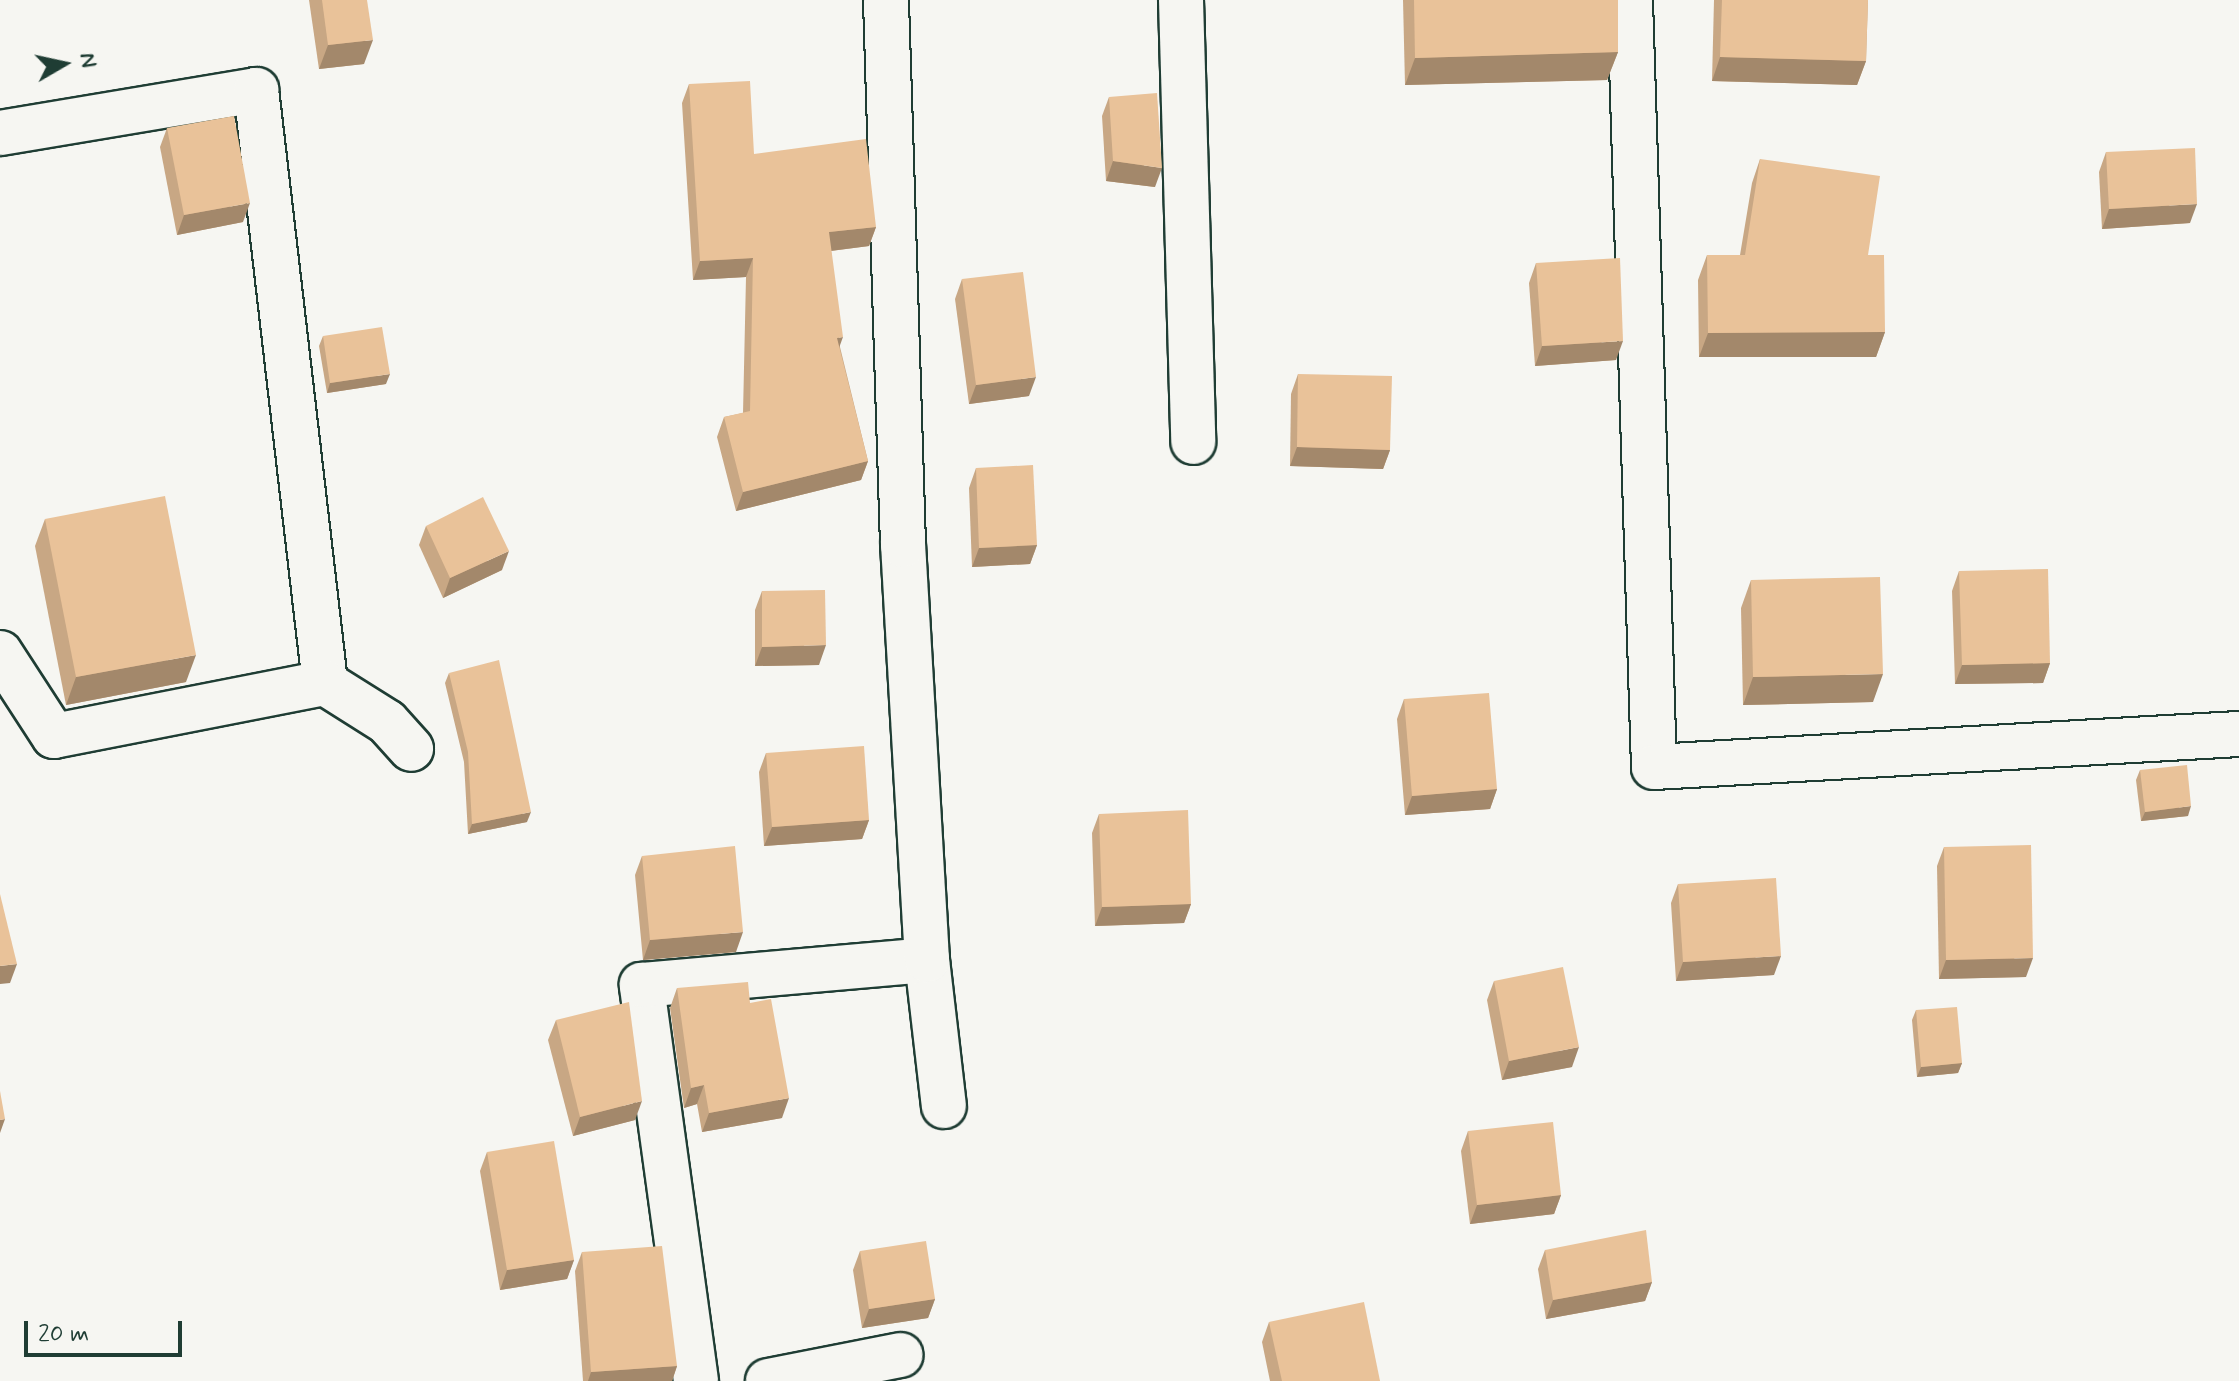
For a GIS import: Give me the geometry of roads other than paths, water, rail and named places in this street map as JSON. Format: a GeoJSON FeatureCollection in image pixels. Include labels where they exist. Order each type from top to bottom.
{"type":"FeatureCollection","features":[{"type":"Feature","properties":{"kind":"street"},"geometry":{"type":"LineString","coordinates":[[886,0],[903,545],[927,960],[944,1106]]}},
{"type":"Feature","properties":{"kind":"street"},"geometry":{"type":"LineString","coordinates":[[1181,0],[1193,442]]}},
{"type":"Feature","properties":{"kind":"street"},"geometry":{"type":"LineString","coordinates":[[1630,0],[1654,767],[2239,734]]}},
{"type":"Feature","properties":{"kind":"street"},"geometry":{"type":"LineString","coordinates":[[0,133],[256,90],[325,683]]}},
{"type":"Feature","properties":{"kind":"street"},"geometry":{"type":"LineString","coordinates":[[0,653],[54,736],[325,683],[387,722],[411,749]]}},
{"type":"Feature","properties":{"kind":"street"},"geometry":{"type":"LineString","coordinates":[[696,1381],[642,985],[927,960]]}},
{"type":"Feature","properties":{"kind":"street"},"geometry":{"type":"LineString","coordinates":[[768,1381],[900,1355]]}}]}
